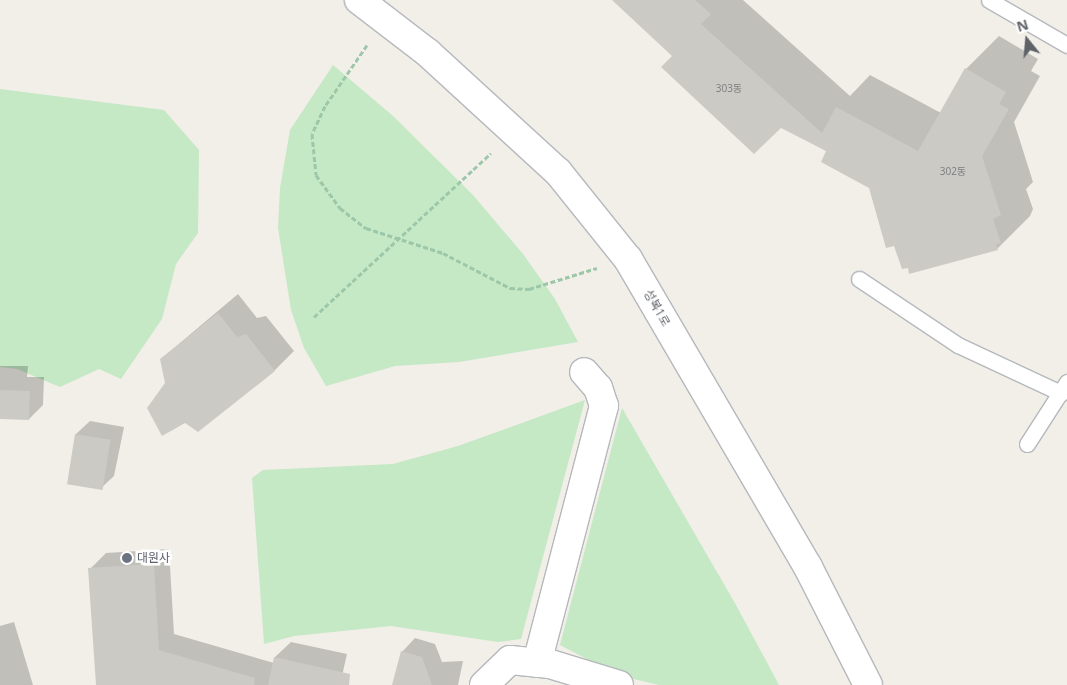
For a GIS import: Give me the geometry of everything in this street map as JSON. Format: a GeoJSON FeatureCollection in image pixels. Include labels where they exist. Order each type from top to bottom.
{"type":"FeatureCollection","features":[{"type":"Feature","properties":{"kind":"street","name":"성복1로"},"geometry":{"type":"LineString","coordinates":[[359,0],[428,53],[558,172],[628,259],[808,567],[868,685]]}},
{"type":"Feature","properties":{"kind":"street"},"geometry":{"type":"LineString","coordinates":[[537,663],[604,406],[598,388],[584,372]]}},
{"type":"Feature","properties":{"kind":"street"},"geometry":{"type":"LineString","coordinates":[[484,685],[510,660],[537,663],[596,676],[619,685]]}},
{"type":"Feature","properties":{"kind":"lane"},"geometry":{"type":"LineString","coordinates":[[989,0],[1067,45]]}},
{"type":"Feature","properties":{"kind":"lane"},"geometry":{"type":"LineString","coordinates":[[859,279],[958,345],[1064,388],[1027,444]]}},
{"type":"Feature","properties":{"kind":"path"},"geometry":{"type":"LineString","coordinates":[[384,19],[325,106],[312,134],[316,175],[340,208],[366,228],[443,253],[510,288],[529,289],[628,259]]}},
{"type":"Feature","properties":{"kind":"path"},"geometry":{"type":"LineString","coordinates":[[314,317],[514,132]]}},
{"type":"Feature","properties":{"kind":"green space"},"geometry":{"type":"Polygon","coordinates":[[[333,65],[393,116],[473,195],[523,254],[555,299],[578,342],[459,362],[395,366],[326,386],[304,348],[291,310],[278,228],[280,188],[290,130],[333,65]]]}},
{"type":"Feature","properties":{"kind":"green space"},"geometry":{"type":"Polygon","coordinates":[[[0,89],[164,110],[199,150],[198,233],[176,264],[162,319],[121,379],[99,369],[60,387],[17,369],[0,367],[0,89]]]}},
{"type":"Feature","properties":{"kind":"green space"},"geometry":{"type":"Polygon","coordinates":[[[585,400],[521,639],[498,642],[391,626],[294,636],[264,644],[252,478],[263,470],[393,464],[458,446],[585,400]]]}},
{"type":"Feature","properties":{"kind":"green space"},"geometry":{"type":"Polygon","coordinates":[[[622,408],[736,605],[779,685],[659,685],[617,675],[560,645],[622,408]]]}},
{"type":"Feature","properties":{"kind":"building"},"geometry":{"type":"Polygon","coordinates":[[[612,0],[695,0],[711,14],[701,24],[822,133],[836,107],[918,151],[965,68],[1006,92],[999,104],[1009,109],[982,156],[1001,215],[993,219],[1001,243],[996,244],[998,250],[909,274],[908,268],[902,269],[894,246],[886,248],[869,188],[821,162],[826,151],[781,128],[754,154],[661,67],[672,56],[612,0]]]}},
{"type":"Feature","properties":{"kind":"building"},"geometry":{"type":"Polygon","coordinates":[[[218,313],[237,337],[246,334],[275,371],[198,432],[185,423],[162,436],[147,408],[165,383],[160,359],[218,313]]]}},
{"type":"Feature","properties":{"kind":"building"},"geometry":{"type":"Polygon","coordinates":[[[0,390],[30,391],[29,420],[0,419],[0,390]]]}},
{"type":"Feature","properties":{"kind":"building"},"geometry":{"type":"Polygon","coordinates":[[[75,434],[111,440],[103,490],[67,484],[75,434]]]}},
{"type":"Feature","properties":{"kind":"building"},"geometry":{"type":"Polygon","coordinates":[[[154,564],[159,650],[255,678],[254,685],[96,685],[88,568],[154,564]]]}},
{"type":"Feature","properties":{"kind":"building"},"geometry":{"type":"Polygon","coordinates":[[[401,651],[422,657],[432,685],[392,685],[401,651]]]}},
{"type":"Feature","properties":{"kind":"building"},"geometry":{"type":"Polygon","coordinates":[[[274,657],[350,674],[349,685],[268,685],[274,657]]]}},
{"type":"Feature","properties":{"kind":"place","name":"대원사"},"geometry":{"type":"Point","coordinates":[127,558]}}]}
